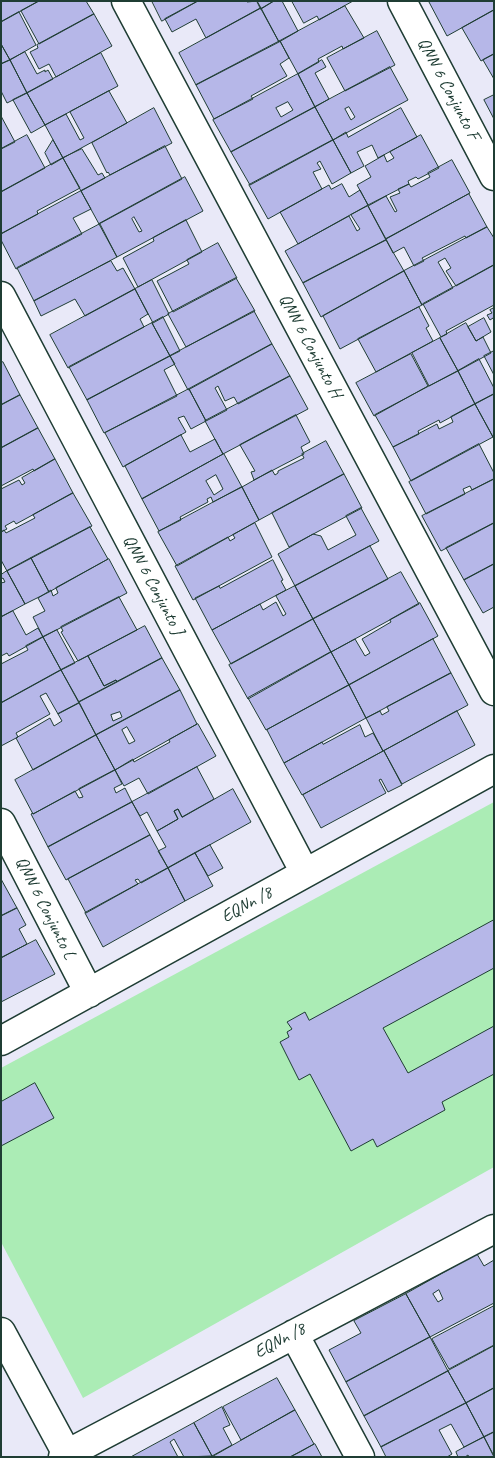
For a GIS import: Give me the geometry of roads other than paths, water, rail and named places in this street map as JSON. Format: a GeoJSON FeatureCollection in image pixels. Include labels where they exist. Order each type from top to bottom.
{"type":"FeatureCollection","features":[{"type":"Feature","properties":{"kind":"street","name":"QNN 6 Conjunto H"},"geometry":{"type":"LineString","coordinates":[[126,1],[494,691]]}},
{"type":"Feature","properties":{"kind":"street","name":"QNN 6 Conjunto F"},"geometry":{"type":"LineString","coordinates":[[402,1],[494,176]]}},
{"type":"Feature","properties":{"kind":"street","name":"QNN 6 Conjunto J"},"geometry":{"type":"LineString","coordinates":[[1,296],[305,873]]}},
{"type":"Feature","properties":{"kind":"street","name":"EQNn /8"},"geometry":{"type":"LineString","coordinates":[[1,1041],[494,769]]}},
{"type":"Feature","properties":{"kind":"street","name":"QNN 6 Conjunto L"},"geometry":{"type":"LineString","coordinates":[[1,823],[89,992]]}},
{"type":"Feature","properties":{"kind":"street","name":"EQNn /8"},"geometry":{"type":"LineString","coordinates":[[66,1456],[494,1228]]}},
{"type":"Feature","properties":{"kind":"street"},"geometry":{"type":"LineString","coordinates":[[1,1332],[66,1456]]}},
{"type":"Feature","properties":{"kind":"street"},"geometry":{"type":"LineString","coordinates":[[294,1334],[360,1457]]}}]}
